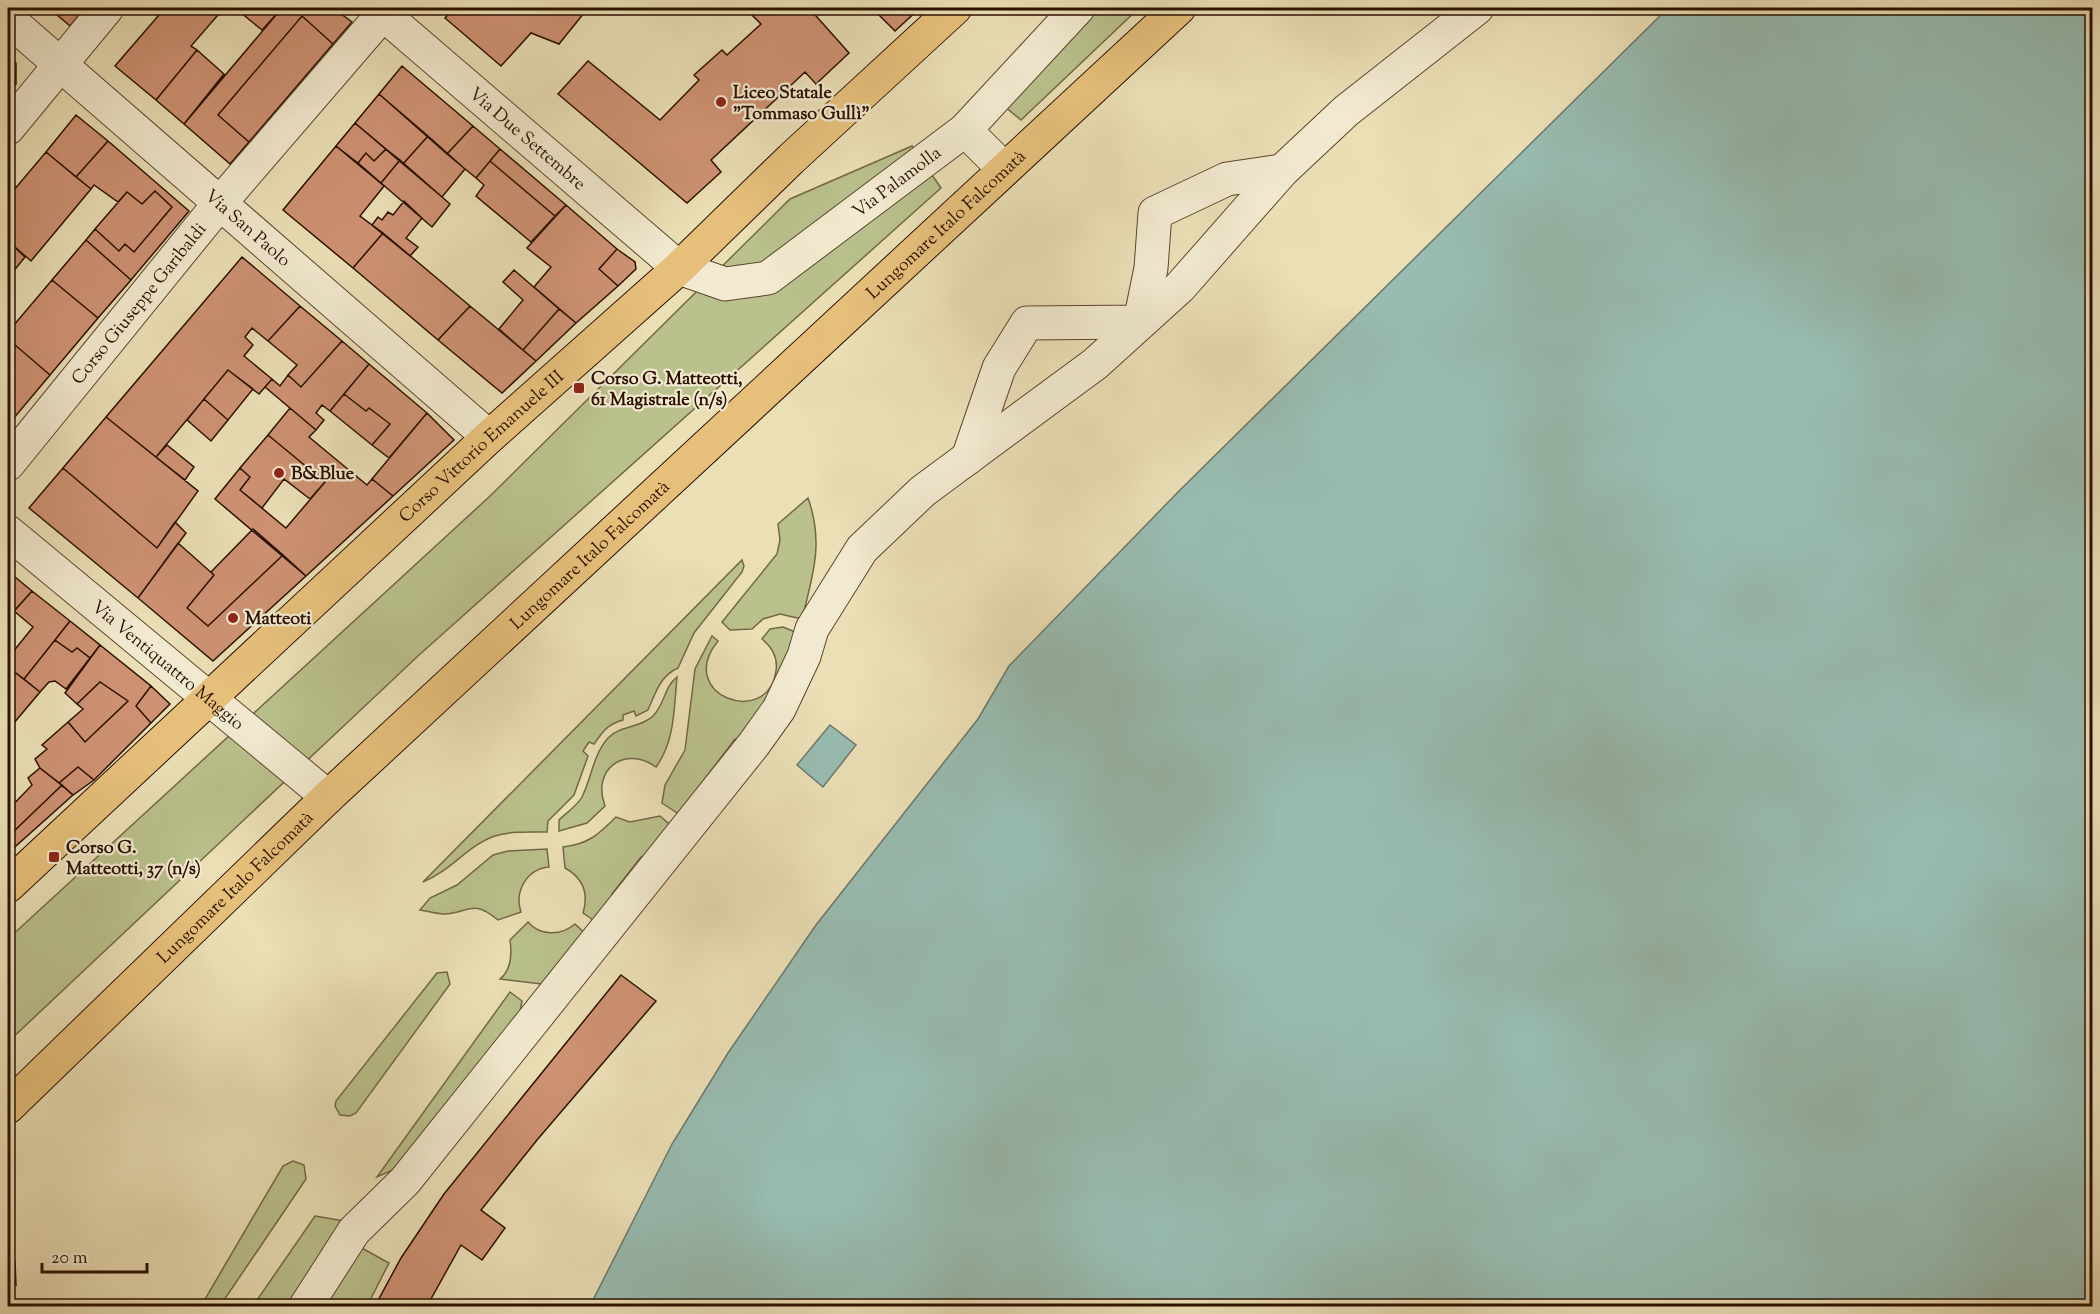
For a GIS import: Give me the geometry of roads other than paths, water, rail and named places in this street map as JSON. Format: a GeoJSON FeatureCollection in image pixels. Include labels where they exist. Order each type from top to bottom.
{"type":"FeatureCollection","features":[{"type":"Feature","properties":{"kind":"main road","name":"Corso Vittorio Emanuele III"},"geometry":{"type":"LineString","coordinates":[[8,886],[489,437],[680,268],[791,159],[956,8]]}},
{"type":"Feature","properties":{"kind":"main road","name":"Lungomare Italo Falcomatà"},"geometry":{"type":"LineString","coordinates":[[8,1107],[328,797],[1179,8]]}},
{"type":"Feature","properties":{"kind":"street"},"geometry":{"type":"LineString","coordinates":[[8,128],[107,8]]}},
{"type":"Feature","properties":{"kind":"street","name":"Via Palamolla"},"geometry":{"type":"LineString","coordinates":[[680,268],[725,284],[768,278],[965,130],[1078,8]]}},
{"type":"Feature","properties":{"kind":"street"},"geometry":{"type":"LineString","coordinates":[[306,1306],[354,1231],[405,1181],[754,744],[779,709],[804,656],[812,629],[862,549],[923,491],[1095,364],[1180,287],[1282,171],[1346,111],[1477,8]]}},
{"type":"Feature","properties":{"kind":"street","name":"Via Due Settembre"},"geometry":{"type":"LineString","coordinates":[[382,9],[680,268]]}},
{"type":"Feature","properties":{"kind":"street","name":"Corso Giuseppe Garibaldi"},"geometry":{"type":"LineString","coordinates":[[8,464],[382,9]]}},
{"type":"Feature","properties":{"kind":"street","name":"Via San Paolo"},"geometry":{"type":"LineString","coordinates":[[8,18],[489,437]]}},
{"type":"Feature","properties":{"kind":"street"},"geometry":{"type":"LineString","coordinates":[[965,130],[1004,169]]}},
{"type":"Feature","properties":{"kind":"street"},"geometry":{"type":"LineString","coordinates":[[1140,322],[1151,268],[1155,213],[1227,179],[1282,171]]}},
{"type":"Feature","properties":{"kind":"street"},"geometry":{"type":"LineString","coordinates":[[968,458],[999,368],[1027,322],[1140,322]]}},
{"type":"Feature","properties":{"kind":"street","name":"Via Ventiquattro Maggio"},"geometry":{"type":"LineString","coordinates":[[8,532],[328,797]]}},
{"type":"Feature","properties":{"kind":"water"},"geometry":{"type":"Polygon","coordinates":[[[1668,8],[2092,8],[2092,1306],[590,1306],[672,1144],[728,1053],[816,925],[978,719],[1009,666],[1178,492],[1668,8]]]}},
{"type":"Feature","properties":{"kind":"water"},"geometry":{"type":"Polygon","coordinates":[[[830,725],[856,745],[823,787],[797,765],[830,725]]]}},
{"type":"Feature","properties":{"kind":"place","name":"Liceo Statale \"Tommaso Gullì\""},"geometry":{"type":"Point","coordinates":[721,102]}},
{"type":"Feature","properties":{"kind":"place","name":"Corso G. Matteotti, 61 Magistrale (n/s)"},"geometry":{"type":"Point","coordinates":[579,388]}},
{"type":"Feature","properties":{"kind":"place","name":"B&Blue"},"geometry":{"type":"Point","coordinates":[279,473]}},
{"type":"Feature","properties":{"kind":"place","name":"Matteoti"},"geometry":{"type":"Point","coordinates":[233,618]}},
{"type":"Feature","properties":{"kind":"place","name":"Corso G. Matteotti, 37 (n/s)"},"geometry":{"type":"Point","coordinates":[54,857]}}]}
